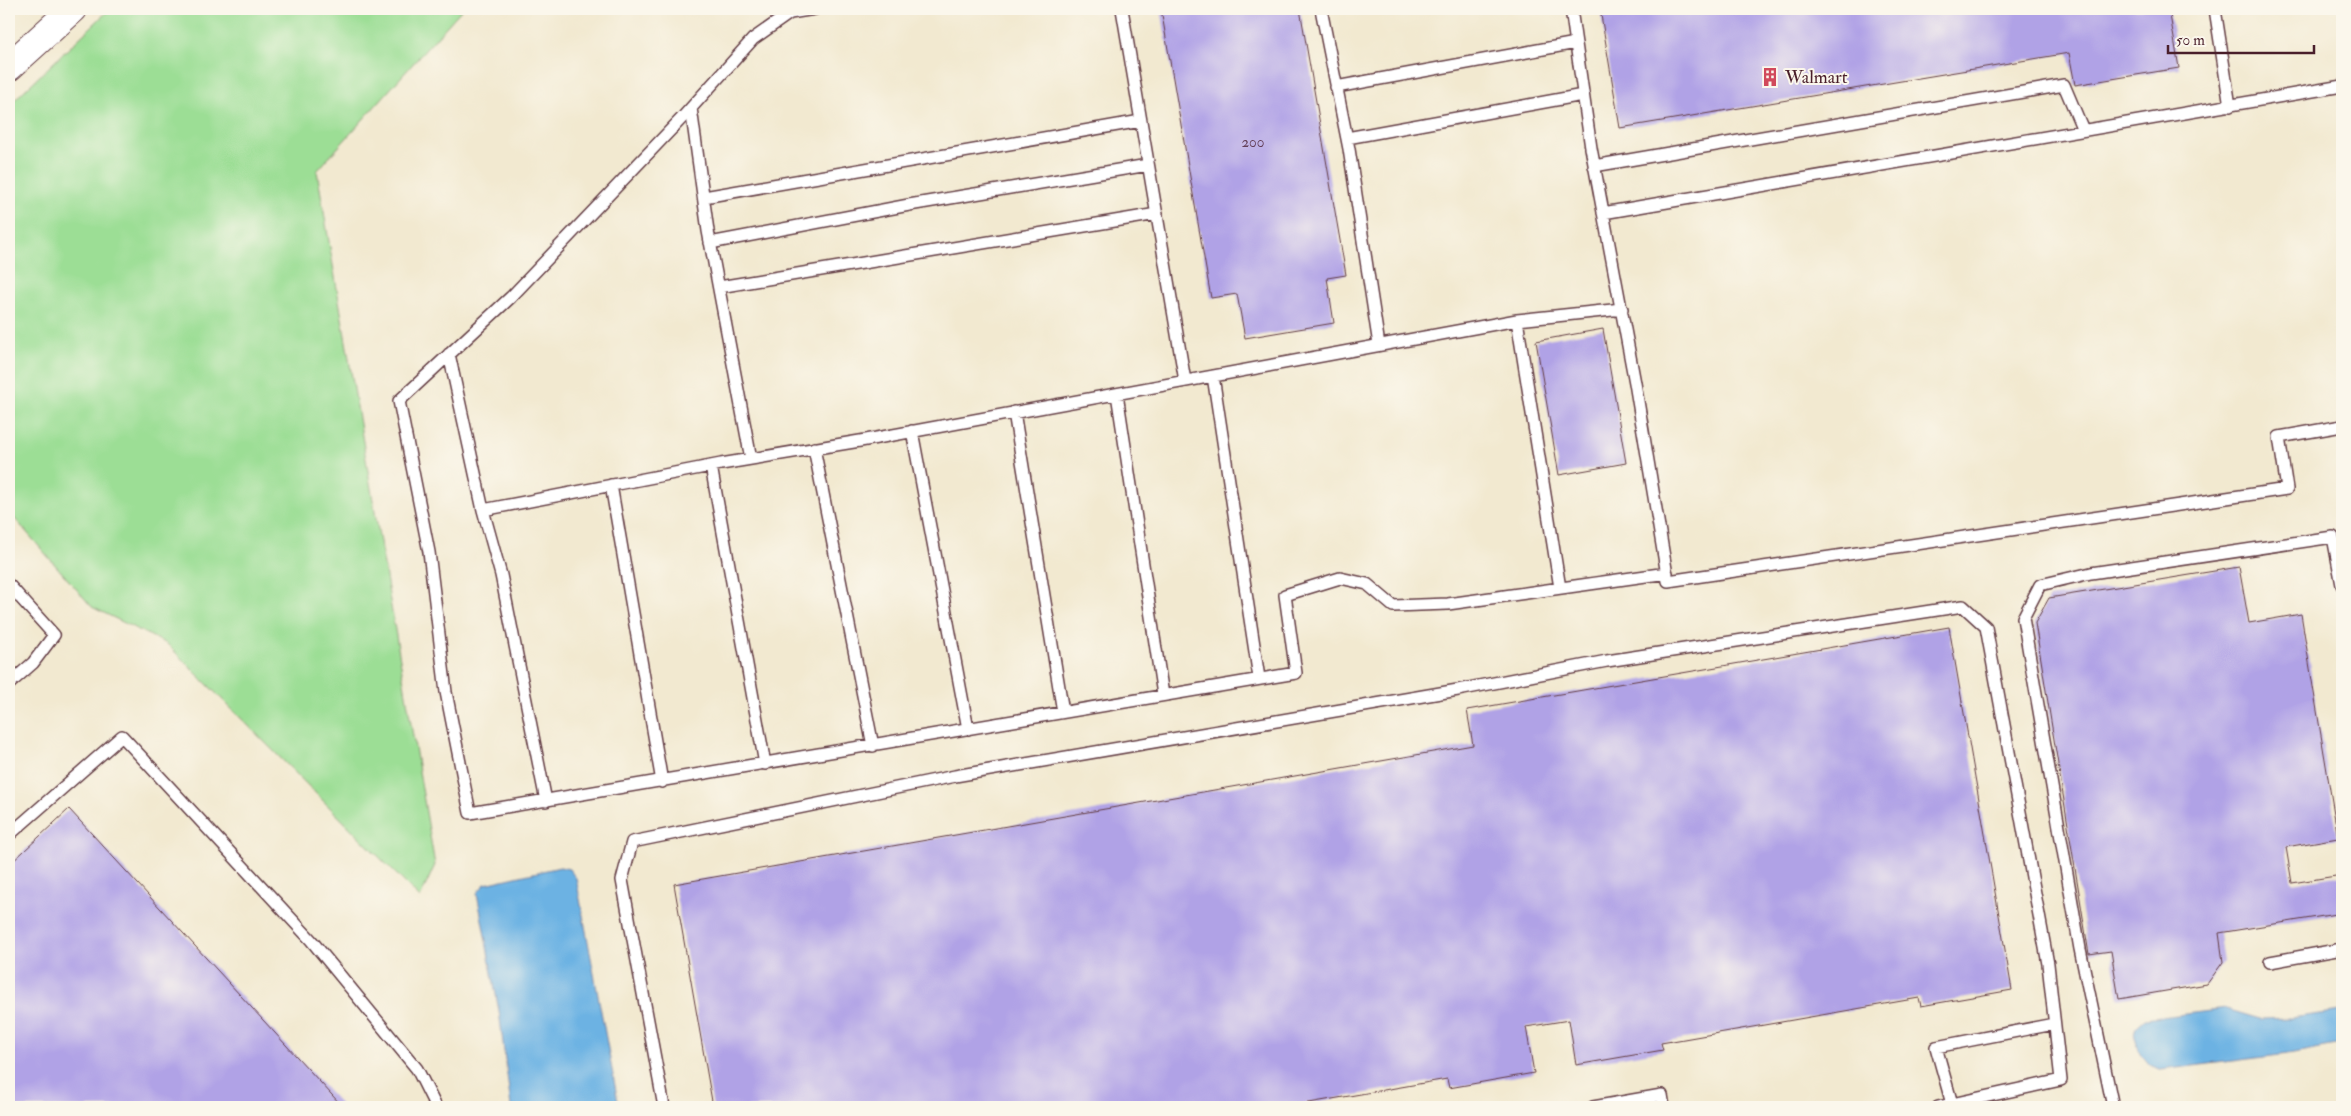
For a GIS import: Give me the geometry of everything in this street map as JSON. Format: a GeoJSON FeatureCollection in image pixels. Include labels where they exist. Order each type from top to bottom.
{"type":"FeatureCollection","features":[{"type":"Feature","properties":{"kind":"street"},"geometry":{"type":"LineString","coordinates":[[9,67],[73,9]]}},
{"type":"Feature","properties":{"kind":"lane"},"geometry":{"type":"LineString","coordinates":[[815,9],[792,11],[753,39],[691,108],[510,297],[399,401],[429,552],[446,692],[470,813],[662,782],[1296,673],[1285,595],[1340,578],[1367,584],[1394,606],[1448,604],[1667,573]]}},
{"type":"Feature","properties":{"kind":"lane"},"geometry":{"type":"LineString","coordinates":[[1122,9],[1185,381]]}},
{"type":"Feature","properties":{"kind":"lane"},"geometry":{"type":"LineString","coordinates":[[1321,9],[1347,138],[1379,345]]}},
{"type":"Feature","properties":{"kind":"lane"},"geometry":{"type":"LineString","coordinates":[[1570,9],[1594,166],[1622,309],[1668,581],[2287,489],[2278,437],[2342,426]]}},
{"type":"Feature","properties":{"kind":"lane"},"geometry":{"type":"LineString","coordinates":[[2215,9],[2230,106]]}},
{"type":"Feature","properties":{"kind":"lane"},"geometry":{"type":"LineString","coordinates":[[1336,86],[1576,43]]}},
{"type":"Feature","properties":{"kind":"lane"},"geometry":{"type":"LineString","coordinates":[[1594,166],[2064,85],[2083,130]]}},
{"type":"Feature","properties":{"kind":"lane"},"geometry":{"type":"LineString","coordinates":[[1603,213],[2342,86]]}},
{"type":"Feature","properties":{"kind":"lane"},"geometry":{"type":"LineString","coordinates":[[1347,138],[1583,95]]}},
{"type":"Feature","properties":{"kind":"lane"},"geometry":{"type":"LineString","coordinates":[[691,108],[710,243],[750,459]]}},
{"type":"Feature","properties":{"kind":"lane"},"geometry":{"type":"LineString","coordinates":[[704,197],[1141,120]]}},
{"type":"Feature","properties":{"kind":"lane"},"geometry":{"type":"LineString","coordinates":[[710,243],[909,205],[1148,165]]}},
{"type":"Feature","properties":{"kind":"lane"},"geometry":{"type":"LineString","coordinates":[[719,287],[1157,214]]}},
{"type":"Feature","properties":{"kind":"lane"},"geometry":{"type":"LineString","coordinates":[[483,510],[711,466],[1117,394],[1517,320],[1622,309]]}},
{"type":"Feature","properties":{"kind":"lane"},"geometry":{"type":"LineString","coordinates":[[1517,320],[1560,588]]}},
{"type":"Feature","properties":{"kind":"lane"},"geometry":{"type":"LineString","coordinates":[[449,354],[483,510],[501,575],[546,801]]}},
{"type":"Feature","properties":{"kind":"lane"},"geometry":{"type":"LineString","coordinates":[[1213,376],[1259,678]]}},
{"type":"Feature","properties":{"kind":"lane"},"geometry":{"type":"LineString","coordinates":[[1117,394],[1163,695]]}},
{"type":"Feature","properties":{"kind":"lane"},"geometry":{"type":"LineString","coordinates":[[1014,412],[1063,712]]}},
{"type":"Feature","properties":{"kind":"lane"},"geometry":{"type":"LineString","coordinates":[[912,431],[968,729]]}},
{"type":"Feature","properties":{"kind":"lane"},"geometry":{"type":"LineString","coordinates":[[814,448],[873,746]]}},
{"type":"Feature","properties":{"kind":"lane"},"geometry":{"type":"LineString","coordinates":[[711,466],[765,764]]}},
{"type":"Feature","properties":{"kind":"lane"},"geometry":{"type":"LineString","coordinates":[[611,485],[662,782]]}},
{"type":"Feature","properties":{"kind":"lane"},"geometry":{"type":"LineString","coordinates":[[2113,1107],[2080,949],[2022,618],[2040,585],[2091,573],[2334,537],[2342,585]]}},
{"type":"Feature","properties":{"kind":"lane"},"geometry":{"type":"LineString","coordinates":[[9,585],[54,635],[33,663],[9,684]]}},
{"type":"Feature","properties":{"kind":"lane"},"geometry":{"type":"LineString","coordinates":[[664,1107],[622,880],[632,842],[955,776],[1449,692],[1607,661],[1964,606],[1986,626],[2048,964],[2061,1080],[1938,1107]]}},
{"type":"Feature","properties":{"kind":"lane"},"geometry":{"type":"LineString","coordinates":[[9,835],[122,736],[311,940],[417,1069],[436,1107]]}},
{"type":"Feature","properties":{"kind":"lane"},"geometry":{"type":"LineString","coordinates":[[2270,962],[2342,949]]}},
{"type":"Feature","properties":{"kind":"lane"},"geometry":{"type":"LineString","coordinates":[[1952,1104],[1936,1047],[2054,1024]]}},
{"type":"Feature","properties":{"kind":"lane"},"geometry":{"type":"LineString","coordinates":[[1594,1107],[1662,1095],[1664,1107]]}},
{"type":"Feature","properties":{"kind":"green space"},"geometry":{"type":"Polygon","coordinates":[[[110,9],[462,9],[317,171],[435,865],[420,898],[167,644],[92,607],[9,512],[9,105],[110,9]]]}},
{"type":"Feature","properties":{"kind":"water"},"geometry":{"type":"Polygon","coordinates":[[[560,867],[569,869],[576,878],[619,1107],[511,1107],[499,1011],[477,893],[485,884],[560,867]]]}},
{"type":"Feature","properties":{"kind":"water"},"geometry":{"type":"Polygon","coordinates":[[[2226,1009],[2260,1019],[2291,1018],[2342,1011],[2342,1044],[2288,1054],[2161,1070],[2150,1065],[2140,1053],[2134,1035],[2136,1027],[2145,1019],[2226,1009]]]}},
{"type":"Feature","properties":{"kind":"building"},"geometry":{"type":"Polygon","coordinates":[[[1161,9],[1300,9],[1346,275],[1327,278],[1334,323],[1245,338],[1237,294],[1211,298],[1161,9]]]}},
{"type":"Feature","properties":{"kind":"building","name":"Walmart"},"geometry":{"type":"Polygon","coordinates":[[[1600,9],[2169,9],[2179,68],[2075,85],[2069,53],[1620,128],[1600,9]]]}},
{"type":"Feature","properties":{"kind":"building"},"geometry":{"type":"Polygon","coordinates":[[[1603,329],[1626,463],[1559,475],[1536,341],[1603,329]]]}},
{"type":"Feature","properties":{"kind":"building"},"geometry":{"type":"Polygon","coordinates":[[[2239,567],[2249,623],[2301,614],[2338,838],[2286,847],[2292,883],[2342,875],[2342,913],[2219,933],[2223,962],[2207,984],[2119,999],[2111,951],[2089,954],[2035,623],[2049,598],[2239,567]]]}},
{"type":"Feature","properties":{"kind":"building"},"geometry":{"type":"Polygon","coordinates":[[[1949,627],[2012,990],[1921,1006],[1919,998],[1661,1043],[1663,1050],[1576,1065],[1569,1020],[1526,1027],[1534,1073],[1449,1088],[1447,1079],[1286,1107],[713,1107],[674,884],[1473,745],[1467,710],[1949,627]]]}},
{"type":"Feature","properties":{"kind":"building"},"geometry":{"type":"Polygon","coordinates":[[[69,809],[343,1107],[9,1107],[9,865],[69,809]]]}},
{"type":"Feature","properties":{"kind":"place","name":"Walmart"},"geometry":{"type":"Point","coordinates":[1770,77]}}]}
